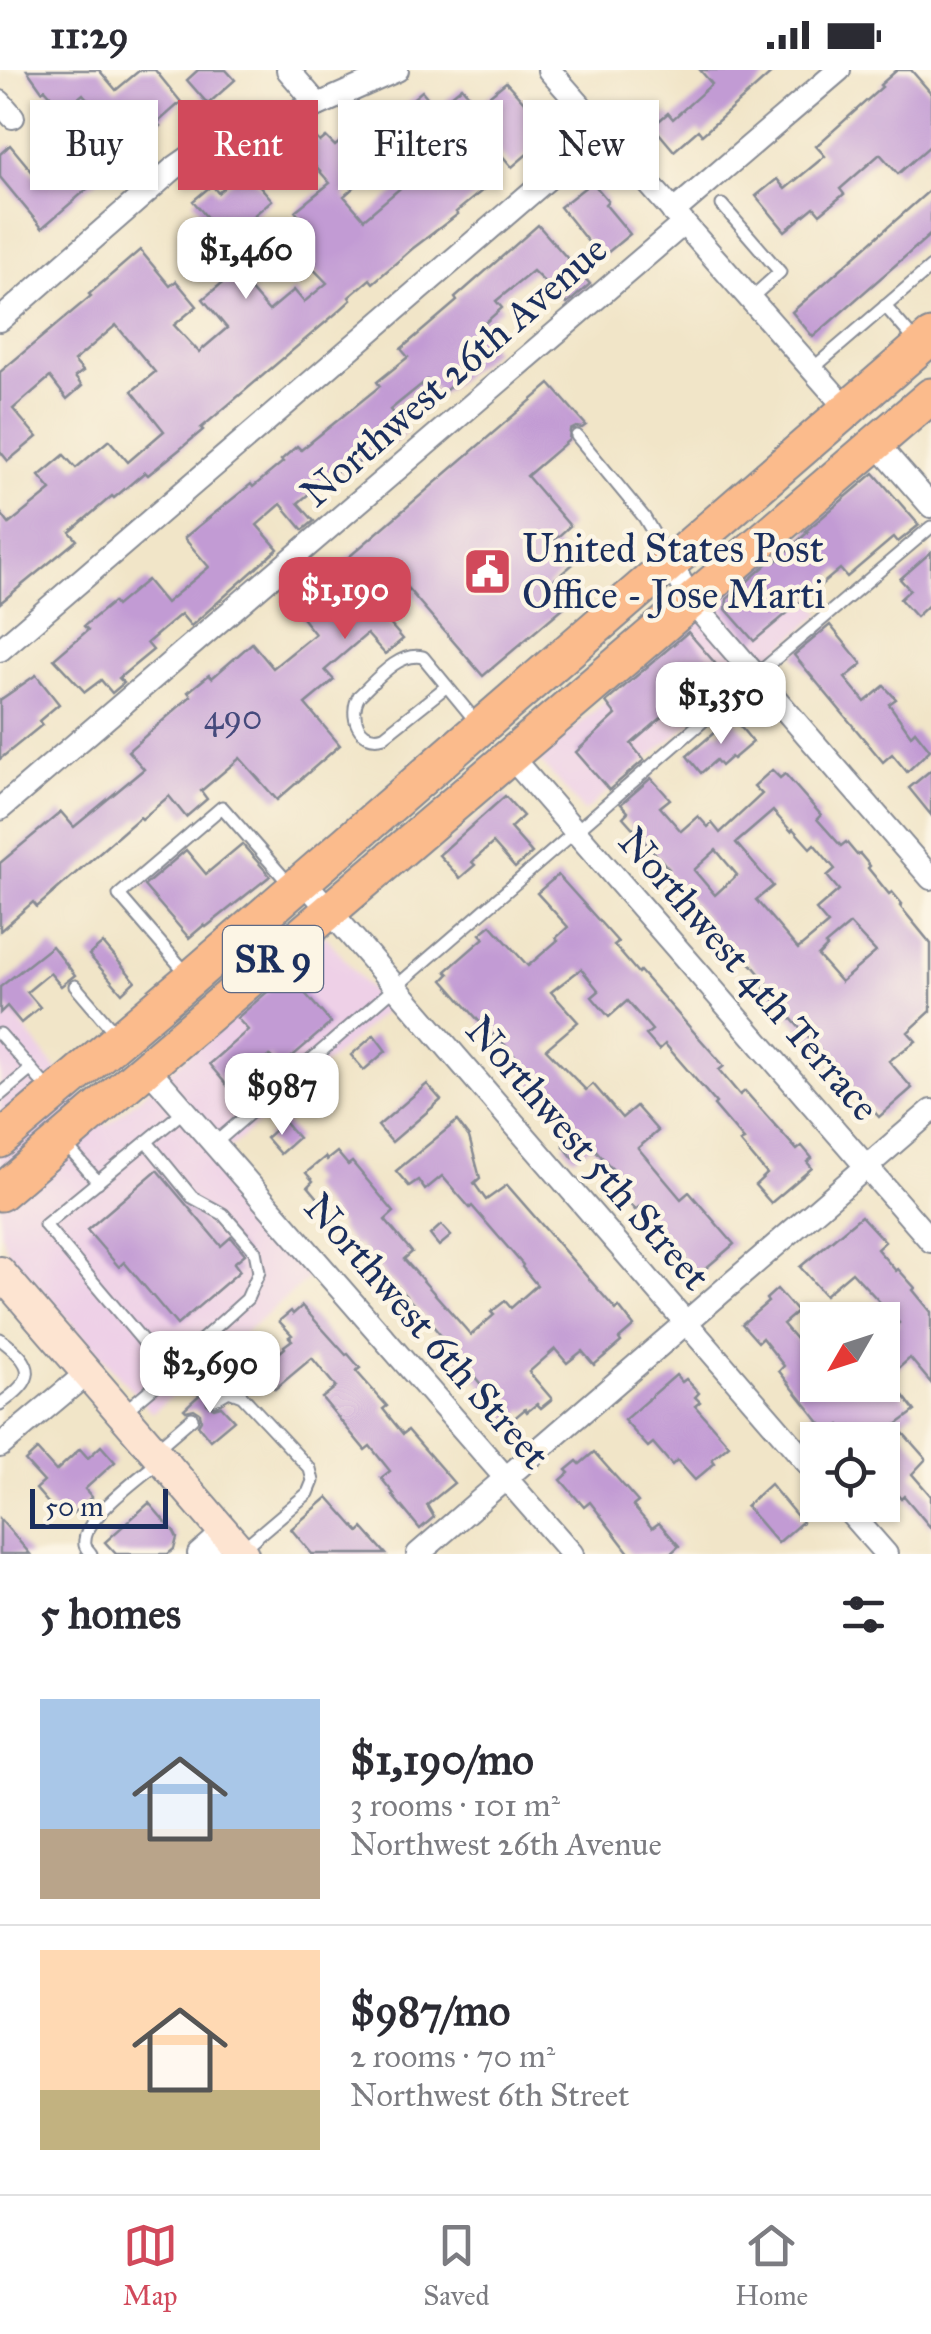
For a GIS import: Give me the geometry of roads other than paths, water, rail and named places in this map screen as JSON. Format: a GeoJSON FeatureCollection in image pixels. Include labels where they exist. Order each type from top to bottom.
{"type":"FeatureCollection","features":[{"type":"Feature","properties":{"kind":"highway","name":"SR 9"},"geometry":{"type":"LineString","coordinates":[[0,1140],[41,1082],[119,1038],[848,410],[927,348]]}},
{"type":"Feature","properties":{"kind":"highway"},"geometry":{"type":"LineString","coordinates":[[876,443],[879,408],[927,348]]}},
{"type":"Feature","properties":{"kind":"highway","name":"SR 9"},"geometry":{"type":"LineString","coordinates":[[0,1192],[931,396]]}},
{"type":"Feature","properties":{"kind":"highway"},"geometry":{"type":"LineString","coordinates":[[760,542],[781,503],[843,446],[851,423],[848,410]]}},
{"type":"Feature","properties":{"kind":"main road"},"geometry":{"type":"LineString","coordinates":[[0,1272],[235,1546]]}},
{"type":"Feature","properties":{"kind":"street"},"geometry":{"type":"LineString","coordinates":[[288,70],[314,100]]}},
{"type":"Feature","properties":{"kind":"street"},"geometry":{"type":"LineString","coordinates":[[318,105],[397,70]]}},
{"type":"Feature","properties":{"kind":"street"},"geometry":{"type":"LineString","coordinates":[[549,70],[576,100]]}},
{"type":"Feature","properties":{"kind":"street","name":"Northwest 26th Avenue"},"geometry":{"type":"LineString","coordinates":[[0,809],[678,218],[839,70]]}},
{"type":"Feature","properties":{"kind":"street"},"geometry":{"type":"LineString","coordinates":[[0,320],[178,167]]}},
{"type":"Feature","properties":{"kind":"street"},"geometry":{"type":"LineString","coordinates":[[0,650],[534,190]]}},
{"type":"Feature","properties":{"kind":"street"},"geometry":{"type":"LineString","coordinates":[[654,190],[848,410]]}},
{"type":"Feature","properties":{"kind":"street"},"geometry":{"type":"LineString","coordinates":[[876,443],[931,506]]}},
{"type":"Feature","properties":{"kind":"street"},"geometry":{"type":"LineString","coordinates":[[672,563],[692,601],[931,878]]}},
{"type":"Feature","properties":{"kind":"street","name":"Northwest 4th Terrace"},"geometry":{"type":"LineString","coordinates":[[510,756],[931,1240]]}},
{"type":"Feature","properties":{"kind":"street","name":"Northwest 5th Street"},"geometry":{"type":"LineString","coordinates":[[298,884],[329,911],[800,1454]]}},
{"type":"Feature","properties":{"kind":"street","name":"Northwest 6th Street"},"geometry":{"type":"LineString","coordinates":[[147,1067],[572,1554]]}},
{"type":"Feature","properties":{"kind":"street"},"geometry":{"type":"LineString","coordinates":[[418,1554],[931,1111]]}},
{"type":"Feature","properties":{"kind":"street"},"geometry":{"type":"LineString","coordinates":[[0,1446],[86,1374]]}},
{"type":"Feature","properties":{"kind":"street"},"geometry":{"type":"LineString","coordinates":[[859,1522],[886,1554]]}},
{"type":"Feature","properties":{"kind":"street"},"geometry":{"type":"LineString","coordinates":[[199,1554],[235,1546]]}},
{"type":"Feature","properties":{"kind":"lane"},"geometry":{"type":"LineString","coordinates":[[722,205],[780,272],[749,300]]}},
{"type":"Feature","properties":{"kind":"lane"},"geometry":{"type":"LineString","coordinates":[[811,370],[931,267]]}},
{"type":"Feature","properties":{"kind":"lane"},"geometry":{"type":"LineString","coordinates":[[885,306],[927,348]]}},
{"type":"Feature","properties":{"kind":"lane"},"geometry":{"type":"LineString","coordinates":[[577,436],[644,518],[672,563]]}},
{"type":"Feature","properties":{"kind":"lane"},"geometry":{"type":"LineString","coordinates":[[214,1144],[931,527]]}},
{"type":"Feature","properties":{"kind":"lane"},"geometry":{"type":"LineString","coordinates":[[446,686],[384,736],[368,736],[356,721],[355,703],[360,696],[409,655],[424,657],[480,727]]}},
{"type":"Feature","properties":{"kind":"lane"},"geometry":{"type":"LineString","coordinates":[[191,978],[120,894],[222,807],[298,884]]}},
{"type":"Feature","properties":{"kind":"lane"},"geometry":{"type":"LineString","coordinates":[[75,986],[119,1038]]}},
{"type":"Feature","properties":{"kind":"lane"},"geometry":{"type":"LineString","coordinates":[[0,1034],[41,1082],[0,1095]]}},
{"type":"Feature","properties":{"kind":"lane"},"geometry":{"type":"LineString","coordinates":[[170,1373],[45,1226],[185,1110]]}},
{"type":"Feature","properties":{"kind":"lane"},"geometry":{"type":"LineString","coordinates":[[62,1140],[98,1182]]}},
{"type":"Feature","properties":{"kind":"lane"},"geometry":{"type":"LineString","coordinates":[[122,1414],[247,1299],[259,1272],[255,1252],[223,1214],[192,1197],[147,1142]]}},
{"type":"Feature","properties":{"kind":"lane"},"geometry":{"type":"LineString","coordinates":[[0,1338],[29,1373],[24,1386],[0,1404]]}},
{"type":"Feature","properties":{"kind":"lane"},"geometry":{"type":"LineString","coordinates":[[215,1399],[229,1391],[242,1396],[310,1469],[314,1481],[308,1493],[235,1546]]}},
{"type":"Feature","properties":{"kind":"lane"},"geometry":{"type":"LineString","coordinates":[[91,1554],[84,1536],[96,1518],[192,1418]]}},
{"type":"Feature","properties":{"kind":"place","name":"United States Post Office - Jose Marti"},"geometry":{"type":"Point","coordinates":[487,571]}}]}
